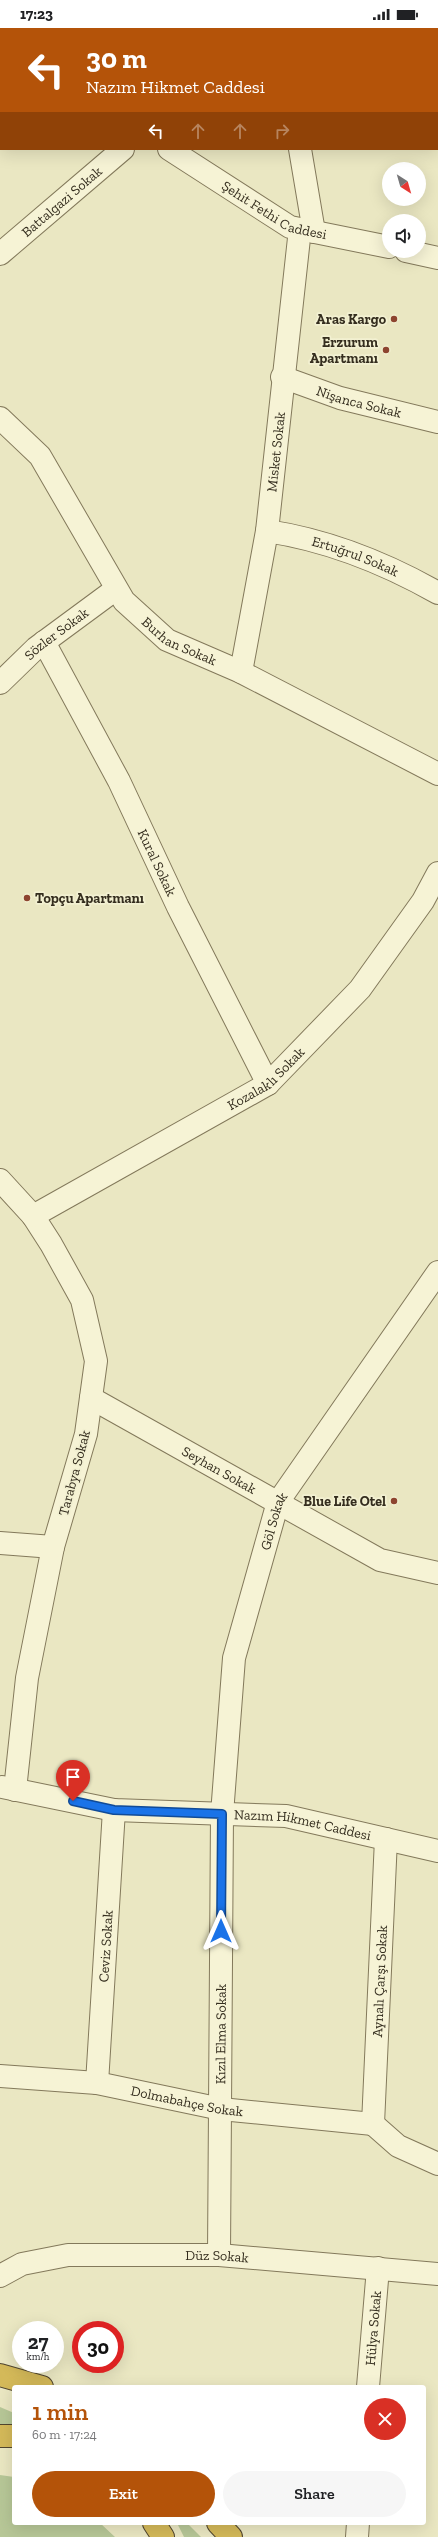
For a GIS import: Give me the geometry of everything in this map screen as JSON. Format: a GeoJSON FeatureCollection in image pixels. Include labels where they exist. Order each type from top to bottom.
{"type":"FeatureCollection","features":[{"type":"Feature","properties":{"kind":"highway"},"geometry":{"type":"LineString","coordinates":[[0,2375],[35,2385]]}},
{"type":"Feature","properties":{"kind":"highway"},"geometry":{"type":"LineString","coordinates":[[0,2436],[12,2436]]}},
{"type":"Feature","properties":{"kind":"highway"},"geometry":{"type":"LineString","coordinates":[[155,2525],[163,2537]]}},
{"type":"Feature","properties":{"kind":"highway"},"geometry":{"type":"LineString","coordinates":[[220,2525],[231,2537]]}},
{"type":"Feature","properties":{"kind":"street","name":"Battalgazi Sokak"},"geometry":{"type":"LineString","coordinates":[[0,254],[122,150]]}},
{"type":"Feature","properties":{"kind":"street","name":"Şehit Fethi Caddesi"},"geometry":{"type":"LineString","coordinates":[[171,150],[290,227],[382,246]]}},
{"type":"Feature","properties":{"kind":"street","name":"Misket Sokak"},"geometry":{"type":"LineString","coordinates":[[241,672],[267,531],[282,378],[307,230],[300,150]]}},
{"type":"Feature","properties":{"kind":"street"},"geometry":{"type":"LineString","coordinates":[[426,255],[438,258]]}},
{"type":"Feature","properties":{"kind":"street","name":"Nişanca Sokak"},"geometry":{"type":"LineString","coordinates":[[282,378],[340,398],[438,422]]}},
{"type":"Feature","properties":{"kind":"street","name":"Burhan Sokak"},"geometry":{"type":"LineString","coordinates":[[0,418],[40,456],[124,601],[167,640],[241,672],[438,774]]}},
{"type":"Feature","properties":{"kind":"street","name":"Ertuğrul Sokak"},"geometry":{"type":"LineString","coordinates":[[267,531],[302,536],[379,563],[438,593]]}},
{"type":"Feature","properties":{"kind":"street","name":"Sözler Sokak"},"geometry":{"type":"LineString","coordinates":[[0,683],[44,642],[116,589]]}},
{"type":"Feature","properties":{"kind":"street","name":"Kural Sokak"},"geometry":{"type":"LineString","coordinates":[[44,642],[119,781],[178,906],[268,1084]]}},
{"type":"Feature","properties":{"kind":"street","name":"Kozalaklı Sokak"},"geometry":{"type":"LineString","coordinates":[[33,1216],[268,1084],[360,989],[423,901],[438,873]]}},
{"type":"Feature","properties":{"kind":"street","name":"Tarabya Sokak"},"geometry":{"type":"LineString","coordinates":[[0,1180],[33,1216],[51,1244],[82,1300],[96,1361],[86,1434],[53,1547],[5,1789]]}},
{"type":"Feature","properties":{"kind":"street","name":"Göl Sokak"},"geometry":{"type":"LineString","coordinates":[[222,1814],[234,1658],[278,1502],[438,1272]]}},
{"type":"Feature","properties":{"kind":"street","name":"Seyhan Sokak"},"geometry":{"type":"LineString","coordinates":[[91,1398],[380,1560],[438,1573]]}},
{"type":"Feature","properties":{"kind":"street"},"geometry":{"type":"LineString","coordinates":[[0,1543],[53,1547]]}},
{"type":"Feature","properties":{"kind":"street","name":"Nazım Hikmet Caddesi"},"geometry":{"type":"LineString","coordinates":[[5,1789],[114,1810],[286,1816],[438,1851]]}},
{"type":"Feature","properties":{"kind":"street","name":"Ceviz Sokak"},"geometry":{"type":"LineString","coordinates":[[97,2083],[114,1810]]}},
{"type":"Feature","properties":{"kind":"street","name":"Kızıl Elma Sokak"},"geometry":{"type":"LineString","coordinates":[[219,2255],[222,1814]]}},
{"type":"Feature","properties":{"kind":"street","name":"Aynalı Çarşı Sokak"},"geometry":{"type":"LineString","coordinates":[[373,2124],[386,1839]]}},
{"type":"Feature","properties":{"kind":"street","name":"Dolmabahçe Sokak"},"geometry":{"type":"LineString","coordinates":[[0,2076],[97,2083],[221,2109],[373,2124]]}},
{"type":"Feature","properties":{"kind":"street"},"geometry":{"type":"LineString","coordinates":[[373,2124],[398,2146],[438,2164]]}},
{"type":"Feature","properties":{"kind":"street","name":"Düz Sokak"},"geometry":{"type":"LineString","coordinates":[[0,2276],[22,2264],[68,2256],[219,2255],[438,2274]]}},
{"type":"Feature","properties":{"kind":"street","name":"Hülya Sokak"},"geometry":{"type":"LineString","coordinates":[[368,2385],[378,2268]]}},
{"type":"Feature","properties":{"kind":"street"},"geometry":{"type":"LineString","coordinates":[[357,2537],[358,2525]]}},
{"type":"Feature","properties":{"kind":"green space"},"geometry":{"type":"Polygon","coordinates":[[[0,2407],[12,2412],[12,2430],[0,2429],[0,2407]]]}},
{"type":"Feature","properties":{"kind":"green space"},"geometry":{"type":"Polygon","coordinates":[[[0,2475],[12,2477],[12,2525],[102,2525],[115,2537],[0,2537],[0,2475]]]}},
{"type":"Feature","properties":{"kind":"green space"},"geometry":{"type":"Polygon","coordinates":[[[178,2525],[189,2525],[201,2537],[184,2537],[178,2525]]]}},
{"type":"Feature","properties":{"kind":"place","name":"Aras Kargo"},"geometry":{"type":"Point","coordinates":[394,319]}},
{"type":"Feature","properties":{"kind":"place","name":"Erzurum Apartmanı"},"geometry":{"type":"Point","coordinates":[386,350]}},
{"type":"Feature","properties":{"kind":"place","name":"Topçu Apartmanı"},"geometry":{"type":"Point","coordinates":[27,898]}},
{"type":"Feature","properties":{"kind":"place","name":"Blue Life Otel"},"geometry":{"type":"Point","coordinates":[394,1501]}},
{"type":"Feature","properties":{"kind":"route"},"geometry":{"type":"LineString","coordinates":[[73,1801],[114,1810],[222,1814],[221,1931]]}}]}
